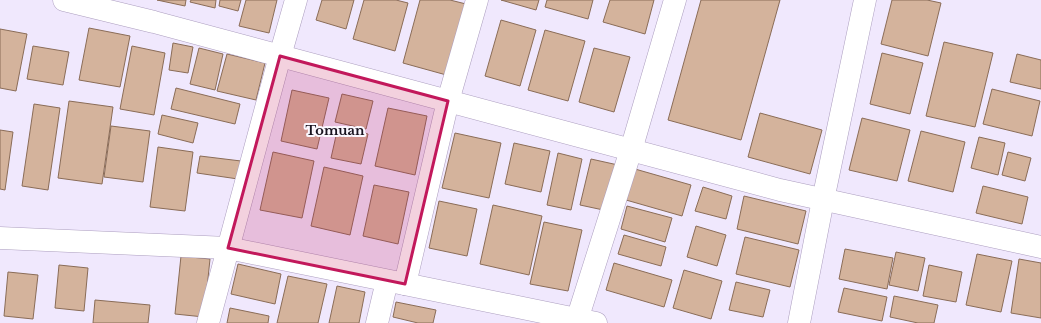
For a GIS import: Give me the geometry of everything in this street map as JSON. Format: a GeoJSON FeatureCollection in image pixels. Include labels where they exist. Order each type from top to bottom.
{"type":"FeatureCollection","features":[{"type":"Feature","properties":{"kind":"street"},"geometry":{"type":"LineString","coordinates":[[64,0],[154,22],[780,190],[1041,247]]}},
{"type":"Feature","properties":{"kind":"street"},"geometry":{"type":"LineString","coordinates":[[208,323],[296,0]]}},
{"type":"Feature","properties":{"kind":"street"},"geometry":{"type":"LineString","coordinates":[[377,323],[396,283],[477,0]]}},
{"type":"Feature","properties":{"kind":"street"},"geometry":{"type":"LineString","coordinates":[[0,238],[228,248],[583,322],[675,0]]}},
{"type":"Feature","properties":{"kind":"street"},"geometry":{"type":"LineString","coordinates":[[799,323],[865,0]]}},
{"type":"Feature","properties":{"kind":"highlighted area"},"geometry":{"type":"Polygon","coordinates":[[[280,56],[448,101],[405,284],[228,248],[280,56]]]}},
{"type":"Feature","properties":{"kind":"building"},"geometry":{"type":"Polygon","coordinates":[[[157,0],[186,0],[185,6],[157,0]]]}},
{"type":"Feature","properties":{"kind":"building"},"geometry":{"type":"Polygon","coordinates":[[[191,0],[216,0],[215,8],[190,2],[191,0]]]}},
{"type":"Feature","properties":{"kind":"building"},"geometry":{"type":"Polygon","coordinates":[[[220,0],[241,0],[238,11],[219,6],[220,0]]]}},
{"type":"Feature","properties":{"kind":"building"},"geometry":{"type":"Polygon","coordinates":[[[246,0],[277,0],[269,33],[239,26],[246,0]]]}},
{"type":"Feature","properties":{"kind":"building"},"geometry":{"type":"Polygon","coordinates":[[[322,0],[354,0],[346,29],[316,20],[322,0]]]}},
{"type":"Feature","properties":{"kind":"building"},"geometry":{"type":"Polygon","coordinates":[[[364,0],[396,0],[408,3],[395,51],[353,39],[364,0]]]}},
{"type":"Feature","properties":{"kind":"building"},"geometry":{"type":"Polygon","coordinates":[[[420,0],[450,0],[470,5],[450,76],[403,63],[420,0]]]}},
{"type":"Feature","properties":{"kind":"building"},"geometry":{"type":"Polygon","coordinates":[[[501,0],[539,0],[536,10],[501,0]]]}},
{"type":"Feature","properties":{"kind":"building"},"geometry":{"type":"Polygon","coordinates":[[[547,0],[593,0],[588,19],[545,7],[547,0]]]}},
{"type":"Feature","properties":{"kind":"building"},"geometry":{"type":"Polygon","coordinates":[[[610,0],[654,0],[645,34],[603,22],[610,0]]]}},
{"type":"Feature","properties":{"kind":"building"},"geometry":{"type":"Polygon","coordinates":[[[701,0],[780,0],[741,140],[668,120],[701,0]]]}},
{"type":"Feature","properties":{"kind":"building"},"geometry":{"type":"Polygon","coordinates":[[[892,0],[927,0],[941,3],[928,56],[881,44],[892,0]]]}},
{"type":"Feature","properties":{"kind":"building"},"geometry":{"type":"Polygon","coordinates":[[[501,20],[536,30],[520,86],[485,76],[501,20]]]}},
{"type":"Feature","properties":{"kind":"building"},"geometry":{"type":"Polygon","coordinates":[[[89,28],[130,36],[120,87],[79,80],[89,28]]]}},
{"type":"Feature","properties":{"kind":"building"},"geometry":{"type":"Polygon","coordinates":[[[0,29],[27,34],[16,91],[0,88],[0,29]]]}},
{"type":"Feature","properties":{"kind":"building"},"geometry":{"type":"Polygon","coordinates":[[[545,30],[585,41],[568,101],[528,90],[545,30]]]}},
{"type":"Feature","properties":{"kind":"building"},"geometry":{"type":"Polygon","coordinates":[[[944,42],[993,53],[975,127],[926,116],[944,42]]]}},
{"type":"Feature","properties":{"kind":"building"},"geometry":{"type":"Polygon","coordinates":[[[173,43],[193,47],[188,73],[169,70],[173,43]]]}},
{"type":"Feature","properties":{"kind":"building"},"geometry":{"type":"Polygon","coordinates":[[[33,46],[69,52],[63,85],[27,79],[33,46]]]}},
{"type":"Feature","properties":{"kind":"building"},"geometry":{"type":"Polygon","coordinates":[[[132,46],[165,53],[154,115],[120,109],[132,46]]]}},
{"type":"Feature","properties":{"kind":"building"},"geometry":{"type":"Polygon","coordinates":[[[199,48],[223,54],[215,90],[190,84],[199,48]]]}},
{"type":"Feature","properties":{"kind":"building"},"geometry":{"type":"Polygon","coordinates":[[[594,48],[630,57],[614,112],[579,102],[594,48]]]}},
{"type":"Feature","properties":{"kind":"building"},"geometry":{"type":"Polygon","coordinates":[[[882,53],[923,63],[910,114],[870,104],[882,53]]]}},
{"type":"Feature","properties":{"kind":"building"},"geometry":{"type":"Polygon","coordinates":[[[227,54],[265,63],[256,100],[217,91],[227,54]]]}},
{"type":"Feature","properties":{"kind":"building"},"geometry":{"type":"Polygon","coordinates":[[[1017,54],[1041,60],[1041,89],[1010,82],[1017,54]]]}},
{"type":"Feature","properties":{"kind":"building"},"geometry":{"type":"Polygon","coordinates":[[[176,88],[240,104],[235,124],[171,109],[176,88]]]}},
{"type":"Feature","properties":{"kind":"building"},"geometry":{"type":"Polygon","coordinates":[[[992,89],[1040,101],[1032,136],[983,124],[992,89]]]}},
{"type":"Feature","properties":{"kind":"building"},"geometry":{"type":"Polygon","coordinates":[[[292,90],[329,98],[317,149],[281,141],[292,90]]]}},
{"type":"Feature","properties":{"kind":"building"},"geometry":{"type":"Polygon","coordinates":[[[342,94],[373,101],[366,129],[335,122],[342,94]]]}},
{"type":"Feature","properties":{"kind":"building"},"geometry":{"type":"Polygon","coordinates":[[[69,101],[113,107],[102,184],[58,178],[69,101]]]}},
{"type":"Feature","properties":{"kind":"building"},"geometry":{"type":"Polygon","coordinates":[[[34,104],[60,108],[48,190],[22,186],[34,104]]]}},
{"type":"Feature","properties":{"kind":"building"},"geometry":{"type":"Polygon","coordinates":[[[388,108],[427,116],[415,175],[375,166],[388,108]]]}},
{"type":"Feature","properties":{"kind":"building"},"geometry":{"type":"Polygon","coordinates":[[[760,113],[822,130],[810,174],[748,157],[760,113]]]}},
{"type":"Feature","properties":{"kind":"building"},"geometry":{"type":"Polygon","coordinates":[[[162,115],[198,123],[193,143],[158,134],[162,115]]]}},
{"type":"Feature","properties":{"kind":"building"},"geometry":{"type":"Polygon","coordinates":[[[862,118],[910,130],[897,181],[849,170],[862,118]]]}},
{"type":"Feature","properties":{"kind":"building"},"geometry":{"type":"Polygon","coordinates":[[[111,126],[150,131],[143,182],[104,177],[111,126]]]}},
{"type":"Feature","properties":{"kind":"building"},"geometry":{"type":"Polygon","coordinates":[[[338,127],[368,134],[361,164],[331,158],[338,127]]]}},
{"type":"Feature","properties":{"kind":"building"},"geometry":{"type":"Polygon","coordinates":[[[0,130],[13,132],[5,190],[0,189],[0,130]]]}},
{"type":"Feature","properties":{"kind":"building"},"geometry":{"type":"Polygon","coordinates":[[[921,131],[965,142],[953,192],[908,181],[921,131]]]}},
{"type":"Feature","properties":{"kind":"building"},"geometry":{"type":"Polygon","coordinates":[[[455,133],[501,143],[489,198],[442,188],[455,133]]]}},
{"type":"Feature","properties":{"kind":"building"},"geometry":{"type":"Polygon","coordinates":[[[979,137],[1005,143],[998,175],[971,168],[979,137]]]}},
{"type":"Feature","properties":{"kind":"building"},"geometry":{"type":"Polygon","coordinates":[[[514,143],[550,151],[541,192],[505,184],[514,143]]]}},
{"type":"Feature","properties":{"kind":"building"},"geometry":{"type":"Polygon","coordinates":[[[158,147],[193,152],[185,211],[150,207],[158,147]]]}},
{"type":"Feature","properties":{"kind":"building"},"geometry":{"type":"Polygon","coordinates":[[[273,152],[314,161],[302,218],[260,210],[273,152]]]}},
{"type":"Feature","properties":{"kind":"building"},"geometry":{"type":"Polygon","coordinates":[[[1008,152],[1031,158],[1025,181],[1002,175],[1008,152]]]}},
{"type":"Feature","properties":{"kind":"building"},"geometry":{"type":"Polygon","coordinates":[[[558,153],[582,159],[571,210],[547,205],[558,153]]]}},
{"type":"Feature","properties":{"kind":"building"},"geometry":{"type":"Polygon","coordinates":[[[200,156],[241,161],[238,179],[197,173],[200,156]]]}},
{"type":"Feature","properties":{"kind":"building"},"geometry":{"type":"Polygon","coordinates":[[[591,159],[618,165],[608,211],[580,205],[591,159]]]}},
{"type":"Feature","properties":{"kind":"building"},"geometry":{"type":"Polygon","coordinates":[[[324,167],[363,176],[350,235],[311,226],[324,167]]]}},
{"type":"Feature","properties":{"kind":"building"},"geometry":{"type":"Polygon","coordinates":[[[635,169],[691,185],[682,216],[626,200],[635,169]]]}},
{"type":"Feature","properties":{"kind":"building"},"geometry":{"type":"Polygon","coordinates":[[[374,185],[409,192],[398,244],[363,236],[374,185]]]}},
{"type":"Feature","properties":{"kind":"building"},"geometry":{"type":"Polygon","coordinates":[[[983,186],[1028,197],[1022,224],[976,213],[983,186]]]}},
{"type":"Feature","properties":{"kind":"building"},"geometry":{"type":"Polygon","coordinates":[[[703,187],[732,196],[726,219],[695,211],[703,187]]]}},
{"type":"Feature","properties":{"kind":"building"},"geometry":{"type":"Polygon","coordinates":[[[744,196],[806,211],[798,244],[737,229],[744,196]]]}},
{"type":"Feature","properties":{"kind":"building"},"geometry":{"type":"Polygon","coordinates":[[[439,201],[477,209],[467,256],[429,248],[439,201]]]}},
{"type":"Feature","properties":{"kind":"building"},"geometry":{"type":"Polygon","coordinates":[[[493,205],[542,216],[529,275],[480,264],[493,205]]]}},
{"type":"Feature","properties":{"kind":"building"},"geometry":{"type":"Polygon","coordinates":[[[627,206],[672,218],[665,242],[621,229],[627,206]]]}},
{"type":"Feature","properties":{"kind":"building"},"geometry":{"type":"Polygon","coordinates":[[[544,222],[582,230],[568,291],[530,284],[544,222]]]}},
{"type":"Feature","properties":{"kind":"building"},"geometry":{"type":"Polygon","coordinates":[[[696,226],[726,235],[717,266],[687,257],[696,226]]]}},
{"type":"Feature","properties":{"kind":"building"},"geometry":{"type":"Polygon","coordinates":[[[624,235],[666,247],[661,266],[618,254],[624,235]]]}},
{"type":"Feature","properties":{"kind":"building"},"geometry":{"type":"Polygon","coordinates":[[[745,237],[799,250],[790,287],[736,274],[745,237]]]}},
{"type":"Feature","properties":{"kind":"building"},"geometry":{"type":"Polygon","coordinates":[[[845,249],[893,258],[887,289],[839,279],[845,249]]]}},
{"type":"Feature","properties":{"kind":"building"},"geometry":{"type":"Polygon","coordinates":[[[896,252],[925,258],[918,291],[889,285],[896,252]]]}},
{"type":"Feature","properties":{"kind":"building"},"geometry":{"type":"Polygon","coordinates":[[[977,254],[1012,261],[1001,312],[966,305],[977,254]]]}},
{"type":"Feature","properties":{"kind":"building"},"geometry":{"type":"Polygon","coordinates":[[[181,256],[210,259],[204,317],[175,314],[181,256]]]}},
{"type":"Feature","properties":{"kind":"building"},"geometry":{"type":"Polygon","coordinates":[[[1019,259],[1041,263],[1041,318],[1011,313],[1019,259]]]}},
{"type":"Feature","properties":{"kind":"building"},"geometry":{"type":"Polygon","coordinates":[[[614,263],[672,280],[664,307],[606,290],[614,263]]]}},
{"type":"Feature","properties":{"kind":"building"},"geometry":{"type":"Polygon","coordinates":[[[238,264],[281,274],[275,304],[231,294],[238,264]]]}},
{"type":"Feature","properties":{"kind":"building"},"geometry":{"type":"Polygon","coordinates":[[[59,265],[88,268],[84,311],[55,308],[59,265]]]}},
{"type":"Feature","properties":{"kind":"building"},"geometry":{"type":"Polygon","coordinates":[[[929,265],[962,272],[956,302],[923,296],[929,265]]]}},
{"type":"Feature","properties":{"kind":"building"},"geometry":{"type":"Polygon","coordinates":[[[684,270],[722,281],[711,319],[673,308],[684,270]]]}},
{"type":"Feature","properties":{"kind":"building"},"geometry":{"type":"Polygon","coordinates":[[[8,272],[38,275],[33,319],[4,316],[8,272]]]}},
{"type":"Feature","properties":{"kind":"building"},"geometry":{"type":"Polygon","coordinates":[[[288,276],[327,284],[318,323],[277,323],[288,276]]]}},
{"type":"Feature","properties":{"kind":"building"},"geometry":{"type":"Polygon","coordinates":[[[736,282],[770,290],[763,317],[729,310],[736,282]]]}},
{"type":"Feature","properties":{"kind":"building"},"geometry":{"type":"Polygon","coordinates":[[[337,286],[365,292],[359,323],[329,323],[337,286]]]}},
{"type":"Feature","properties":{"kind":"building"},"geometry":{"type":"Polygon","coordinates":[[[844,288],[887,297],[882,321],[838,312],[844,288]]]}},
{"type":"Feature","properties":{"kind":"building"},"geometry":{"type":"Polygon","coordinates":[[[894,296],[938,305],[934,323],[918,323],[890,317],[894,296]]]}},
{"type":"Feature","properties":{"kind":"building"},"geometry":{"type":"Polygon","coordinates":[[[95,300],[150,305],[148,323],[93,323],[95,300]]]}},
{"type":"Feature","properties":{"kind":"building"},"geometry":{"type":"Polygon","coordinates":[[[396,302],[436,310],[433,323],[418,323],[393,317],[396,302]]]}},
{"type":"Feature","properties":{"kind":"building"},"geometry":{"type":"Polygon","coordinates":[[[230,308],[269,316],[268,323],[227,323],[230,308]]]}},
{"type":"Feature","properties":{"kind":"district","name":"Tomuan"},"geometry":{"type":"Point","coordinates":[335,130]}}]}
